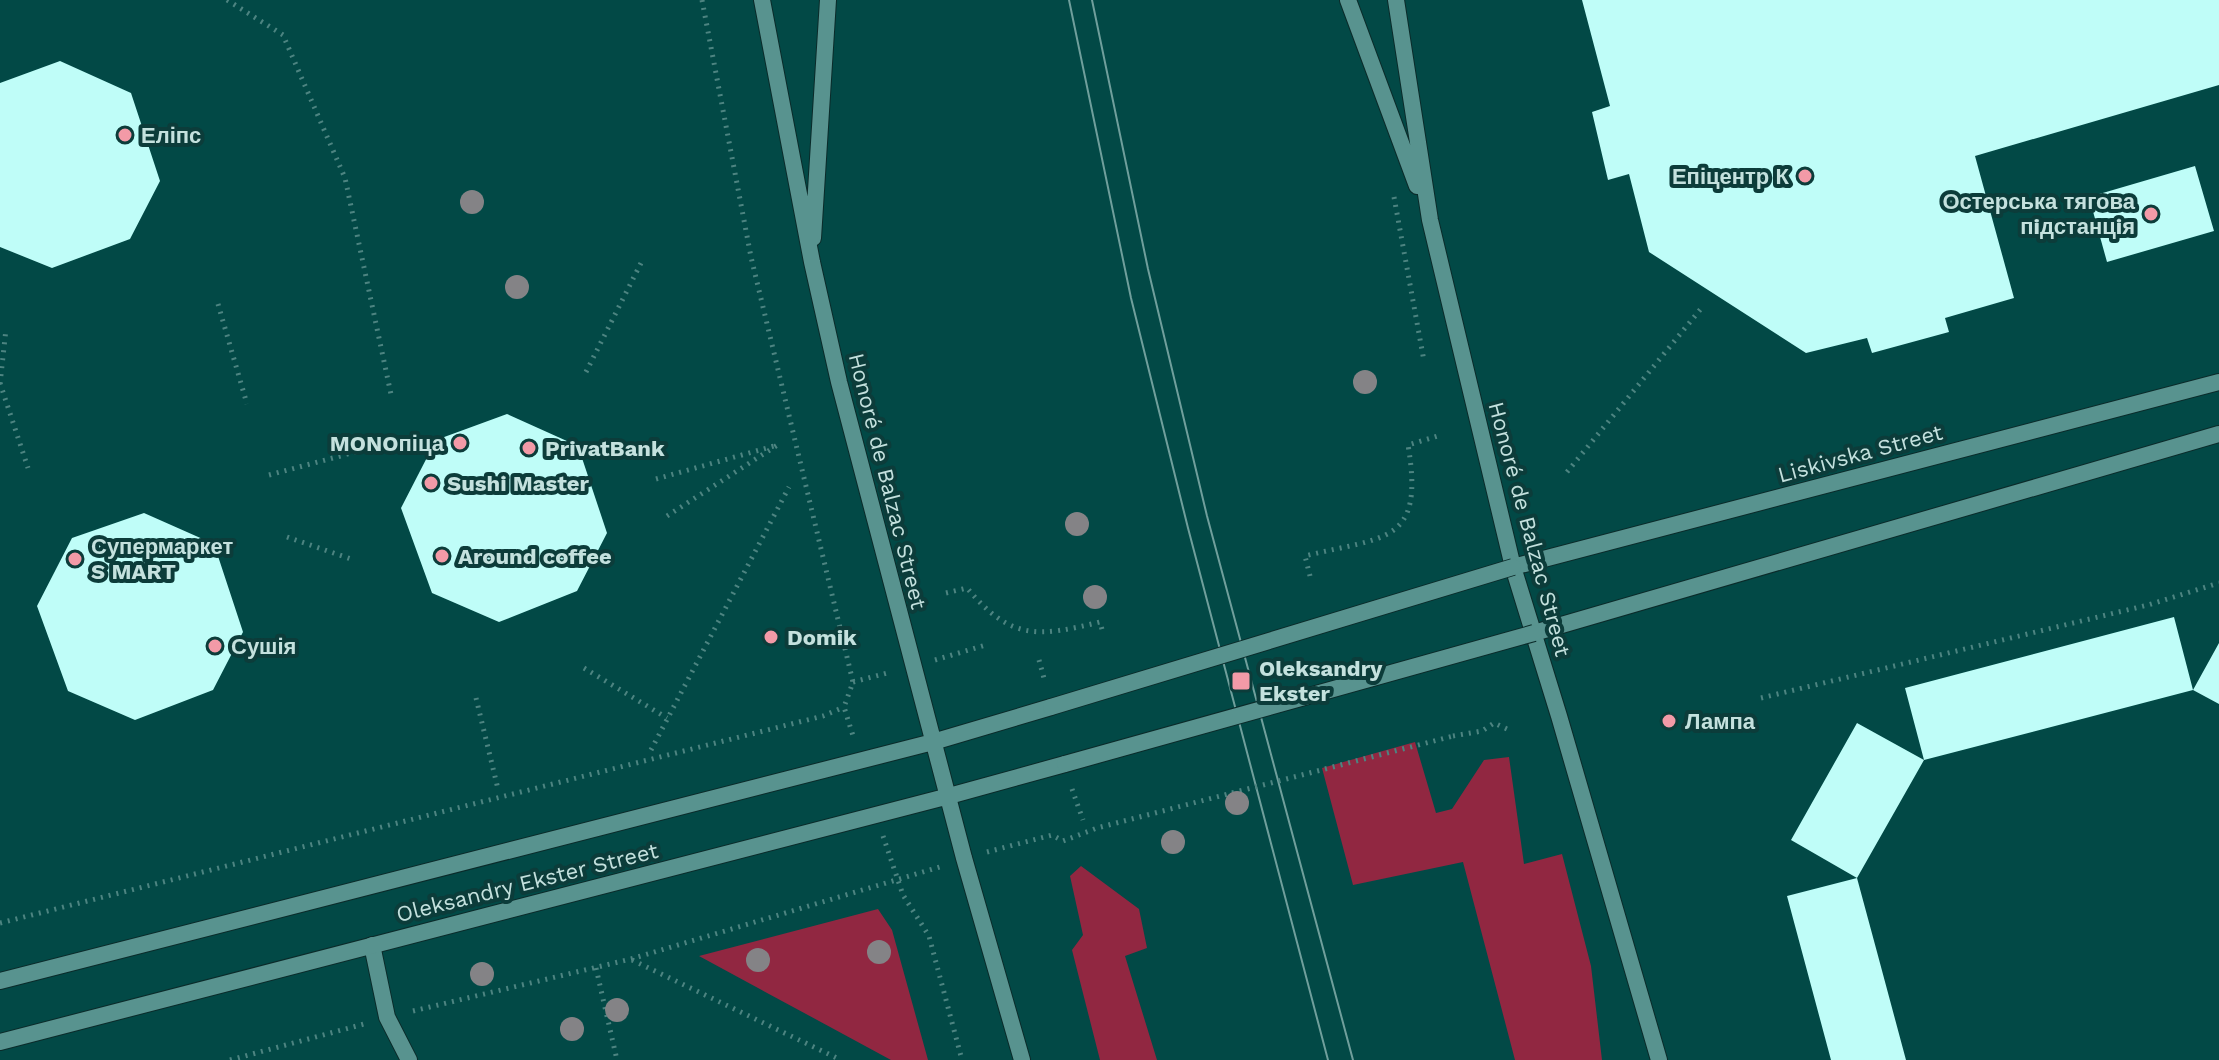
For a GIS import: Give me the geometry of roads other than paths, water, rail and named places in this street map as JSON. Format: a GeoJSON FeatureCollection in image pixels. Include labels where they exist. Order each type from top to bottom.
{"type":"FeatureCollection","features":[{"type":"Feature","properties":{"kind":"street","name":"Honoré de Balzac Street"},"geometry":{"type":"LineString","coordinates":[[762,0],[812,262],[839,382],[933,742],[1022,1060]]}},
{"type":"Feature","properties":{"kind":"street"},"geometry":{"type":"LineString","coordinates":[[812,262],[828,0]]}},
{"type":"Feature","properties":{"kind":"street"},"geometry":{"type":"LineString","coordinates":[[1348,0],[1430,220]]}},
{"type":"Feature","properties":{"kind":"street","name":"Honoré de Balzac Street"},"geometry":{"type":"LineString","coordinates":[[1396,0],[1430,220],[1513,567],[1659,1060]]}},
{"type":"Feature","properties":{"kind":"street","name":"Liskivska Street"},"geometry":{"type":"LineString","coordinates":[[1051,707],[1513,567],[2219,382]]}},
{"type":"Feature","properties":{"kind":"street"},"geometry":{"type":"LineString","coordinates":[[1534,633],[2219,434]]}},
{"type":"Feature","properties":{"kind":"street","name":"Oleksandry Ekster Street"},"geometry":{"type":"LineString","coordinates":[[0,1042],[949,796],[1534,633]]}},
{"type":"Feature","properties":{"kind":"street","name":"Oleksandry Ekster Street"},"geometry":{"type":"LineString","coordinates":[[0,981],[861,761],[1051,707]]}},
{"type":"Feature","properties":{"kind":"street"},"geometry":{"type":"LineString","coordinates":[[372,945],[387,1017],[409,1060]]}},
{"type":"Feature","properties":{"kind":"tram line"},"geometry":{"type":"LineString","coordinates":[[1069,0],[1131,298],[1328,1060]]}},
{"type":"Feature","properties":{"kind":"tram line"},"geometry":{"type":"LineString","coordinates":[[1092,0],[1148,269],[1207,516],[1353,1060]]}},
{"type":"Feature","properties":{"kind":"place","name":"Еліпс"},"geometry":{"type":"Point","coordinates":[125,135]}},
{"type":"Feature","properties":{"kind":"place","name":"Епіцентр К"},"geometry":{"type":"Point","coordinates":[1805,176]}},
{"type":"Feature","properties":{"kind":"place","name":"Остерська тягова пiдстанцiя"},"geometry":{"type":"Point","coordinates":[2151,214]}},
{"type":"Feature","properties":{"kind":"place","name":"MONOпіца"},"geometry":{"type":"Point","coordinates":[460,443]}},
{"type":"Feature","properties":{"kind":"place","name":"PrivatBank"},"geometry":{"type":"Point","coordinates":[529,448]}},
{"type":"Feature","properties":{"kind":"place","name":"Sushi Master"},"geometry":{"type":"Point","coordinates":[431,483]}},
{"type":"Feature","properties":{"kind":"place","name":"Around coffee"},"geometry":{"type":"Point","coordinates":[442,556]}},
{"type":"Feature","properties":{"kind":"place","name":"Супермаркет S MART"},"geometry":{"type":"Point","coordinates":[75,559]}},
{"type":"Feature","properties":{"kind":"place","name":"Domik"},"geometry":{"type":"Point","coordinates":[771,637]}},
{"type":"Feature","properties":{"kind":"place","name":"Сушія"},"geometry":{"type":"Point","coordinates":[215,646]}},
{"type":"Feature","properties":{"kind":"place","name":"Oleksandry Ekster"},"geometry":{"type":"Point","coordinates":[1241,681]}},
{"type":"Feature","properties":{"kind":"place","name":"Лампа"},"geometry":{"type":"Point","coordinates":[1669,721]}}]}
